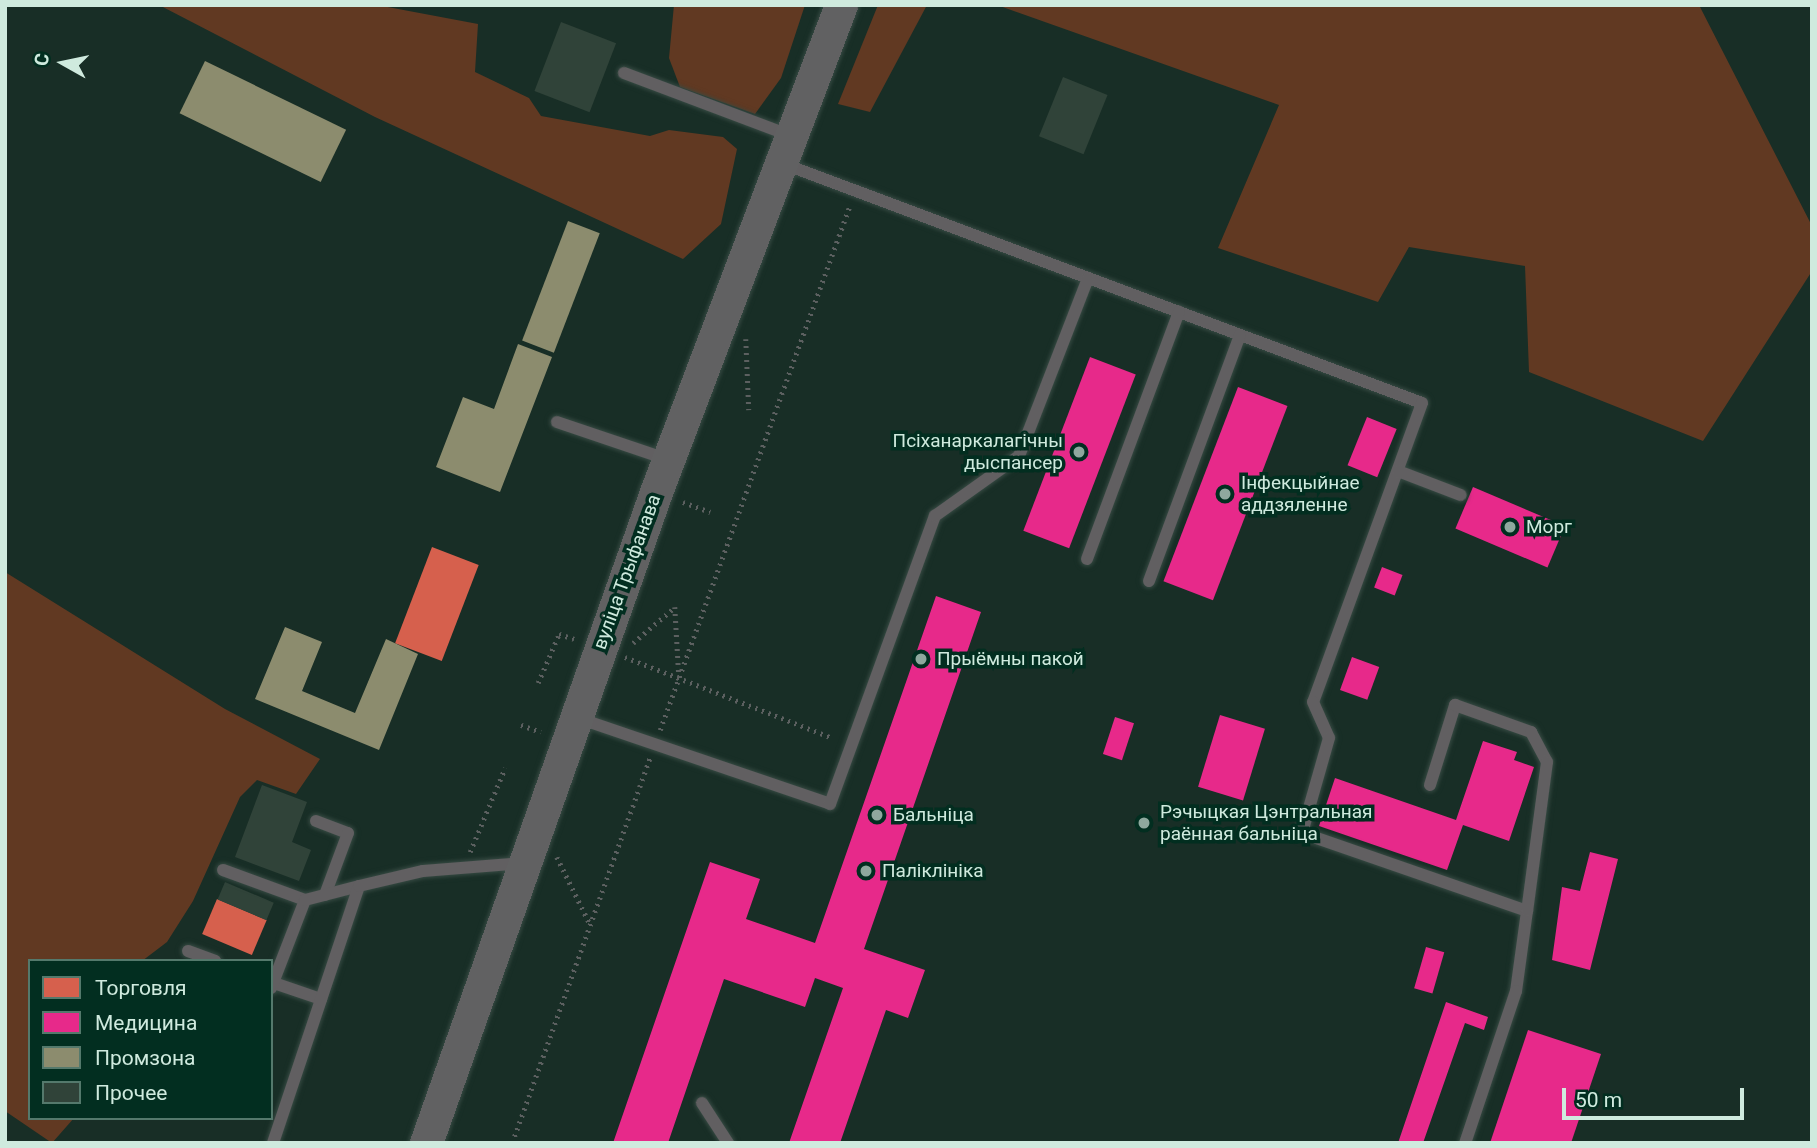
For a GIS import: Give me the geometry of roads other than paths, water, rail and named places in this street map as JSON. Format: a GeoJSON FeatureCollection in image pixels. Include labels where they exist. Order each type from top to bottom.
{"type":"FeatureCollection","features":[{"type":"Feature","properties":{"kind":"street","name":"вуліца Трыфанава"},"geometry":{"type":"LineString","coordinates":[[426,1143],[599,648],[841,5]]}},
{"type":"Feature","properties":{"kind":"lane"},"geometry":{"type":"LineString","coordinates":[[624,73],[788,150],[855,191],[1422,403],[1313,702],[1329,738],[1302,833],[1527,911]]}},
{"type":"Feature","properties":{"kind":"lane"},"geometry":{"type":"LineString","coordinates":[[574,717],[656,742],[830,804],[936,516],[1019,456],[1088,278]]}},
{"type":"Feature","properties":{"kind":"lane"},"geometry":{"type":"LineString","coordinates":[[1087,559],[1179,312]]}},
{"type":"Feature","properties":{"kind":"lane"},"geometry":{"type":"LineString","coordinates":[[1149,581],[1240,335]]}},
{"type":"Feature","properties":{"kind":"lane"},"geometry":{"type":"LineString","coordinates":[[556,422],[669,460]]}},
{"type":"Feature","properties":{"kind":"lane"},"geometry":{"type":"LineString","coordinates":[[1398,471],[1461,495]]}},
{"type":"Feature","properties":{"kind":"lane"},"geometry":{"type":"LineString","coordinates":[[1430,785],[1455,705],[1531,732],[1547,762],[1516,991],[1465,1143]]}},
{"type":"Feature","properties":{"kind":"lane"},"geometry":{"type":"LineString","coordinates":[[316,821],[348,833],[325,895]]}},
{"type":"Feature","properties":{"kind":"lane"},"geometry":{"type":"LineString","coordinates":[[223,870],[305,900],[464,865],[524,863]]}},
{"type":"Feature","properties":{"kind":"lane"},"geometry":{"type":"LineString","coordinates":[[273,1143],[359,886]]}},
{"type":"Feature","properties":{"kind":"lane"},"geometry":{"type":"LineString","coordinates":[[273,981],[305,900]]}},
{"type":"Feature","properties":{"kind":"lane"},"geometry":{"type":"LineString","coordinates":[[188,951],[210,959]]}},
{"type":"Feature","properties":{"kind":"lane"},"geometry":{"type":"LineString","coordinates":[[273,984],[321,999]]}},
{"type":"Feature","properties":{"kind":"lane"},"geometry":{"type":"LineString","coordinates":[[702,1103],[728,1143]]}},
{"type":"Feature","properties":{"kind":"place","name":"Псіханаркалагічны дыспансер"},"geometry":{"type":"Point","coordinates":[1079,452]}},
{"type":"Feature","properties":{"kind":"place","name":"Інфекцыйнае аддзяленне"},"geometry":{"type":"Point","coordinates":[1225,494]}},
{"type":"Feature","properties":{"kind":"place","name":"Морг"},"geometry":{"type":"Point","coordinates":[1510,527]}},
{"type":"Feature","properties":{"kind":"place","name":"Прыёмны пакой"},"geometry":{"type":"Point","coordinates":[921,659]}},
{"type":"Feature","properties":{"kind":"place","name":"Бальніца"},"geometry":{"type":"Point","coordinates":[877,815]}},
{"type":"Feature","properties":{"kind":"place","name":"Рэчыцкая Цэнтральная раённая бальніца"},"geometry":{"type":"Point","coordinates":[1144,823]}},
{"type":"Feature","properties":{"kind":"place","name":"Паліклініка"},"geometry":{"type":"Point","coordinates":[866,871]}}]}
